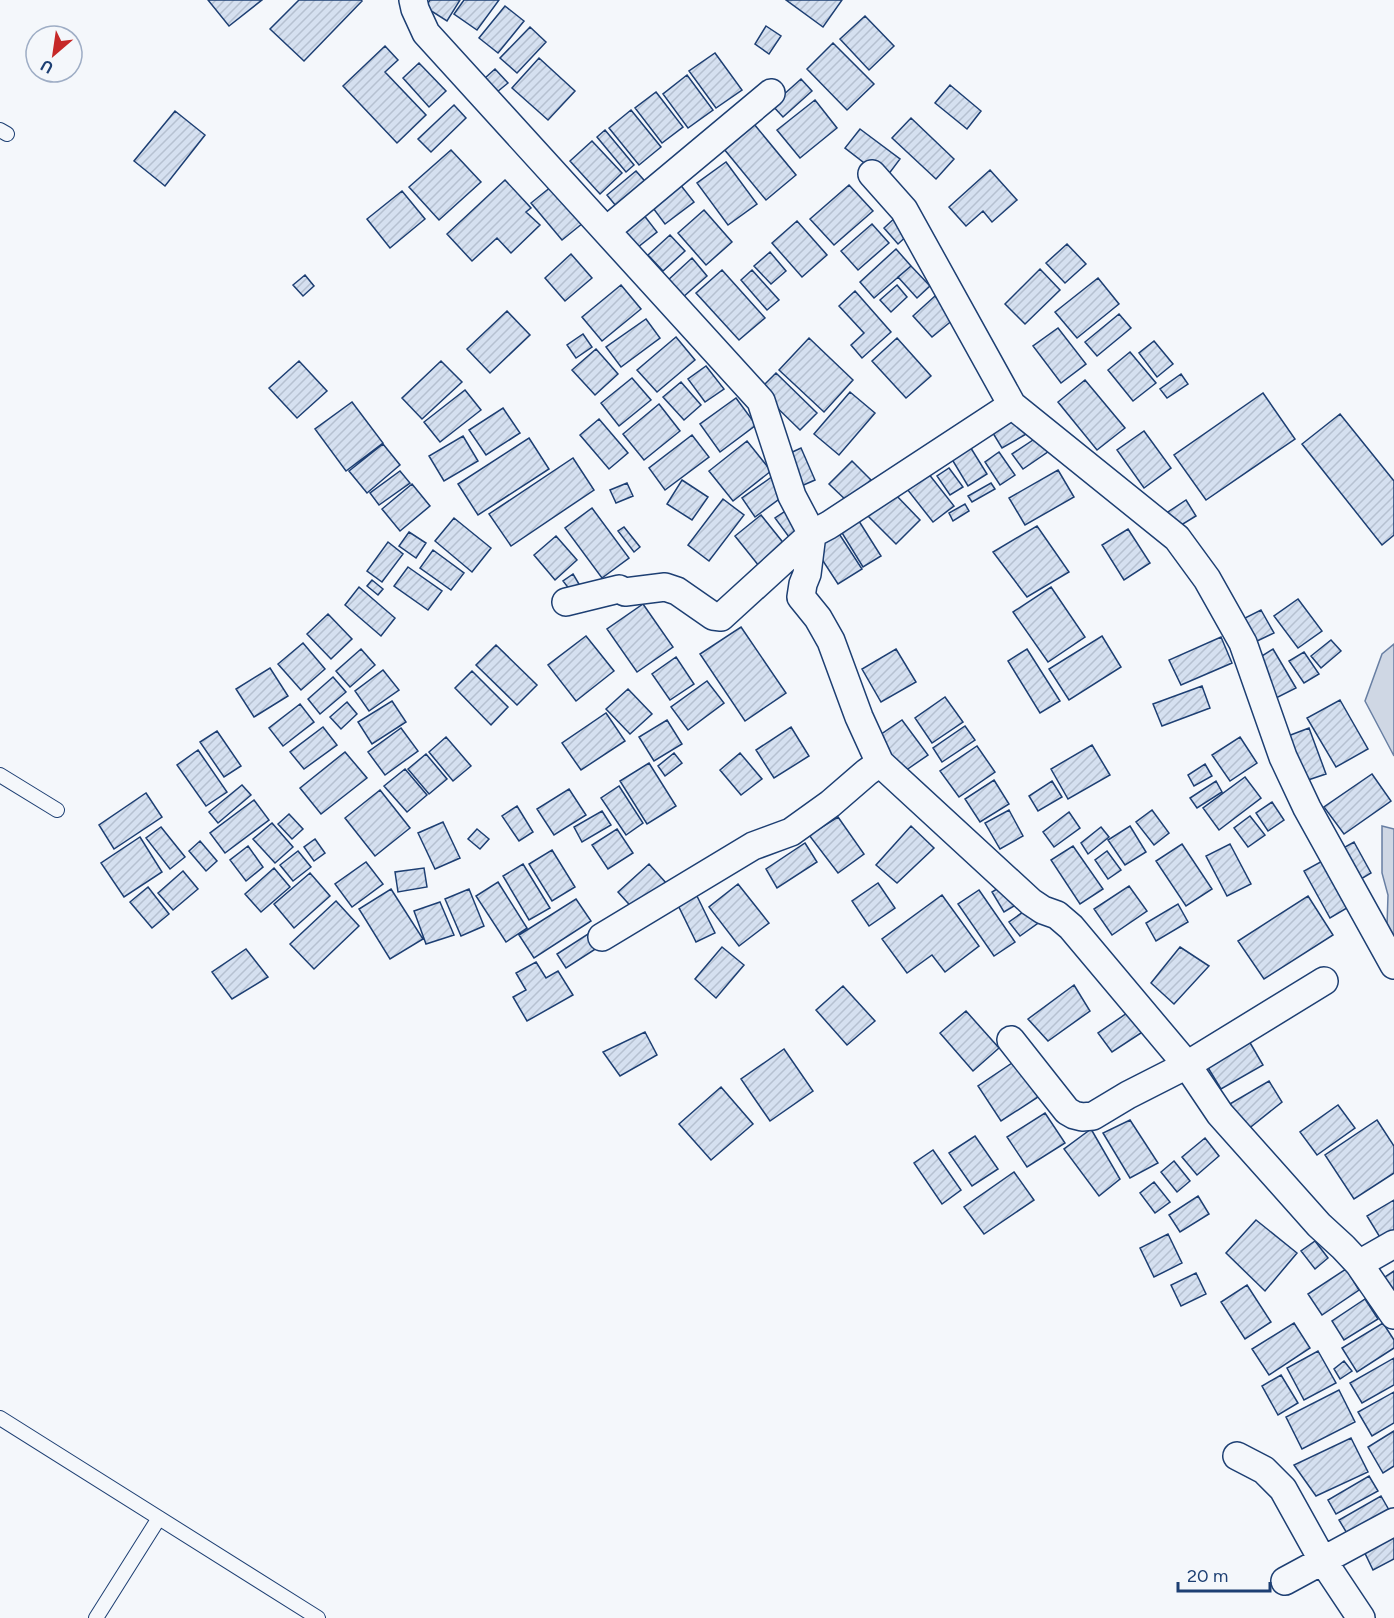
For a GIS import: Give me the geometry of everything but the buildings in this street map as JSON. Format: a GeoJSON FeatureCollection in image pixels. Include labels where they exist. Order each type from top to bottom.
{"type":"FeatureCollection","features":[{"type":"Feature","properties":{"kind":"street"},"geometry":{"type":"LineString","coordinates":[[413,0],[426,33],[761,401],[792,496],[812,534],[807,574],[801,597],[818,618],[831,641],[859,717],[880,763],[1031,902],[1057,915],[1071,927],[1187,1065],[1220,1114],[1319,1225],[1359,1264],[1394,1316]]}},
{"type":"Feature","properties":{"kind":"street"},"geometry":{"type":"LineString","coordinates":[[607,230],[771,93]]}},
{"type":"Feature","properties":{"kind":"street"},"geometry":{"type":"LineString","coordinates":[[872,174],[904,210],[1012,405],[1178,538],[1207,579],[1243,643],[1283,757],[1302,798],[1394,965]]}},
{"type":"Feature","properties":{"kind":"street"},"geometry":{"type":"LineString","coordinates":[[566,602],[619,589],[625,592],[666,587],[677,591],[713,616],[721,617],[812,534],[1012,405]]}},
{"type":"Feature","properties":{"kind":"street"},"geometry":{"type":"LineString","coordinates":[[602,937],[753,846],[791,832],[880,763]]}},
{"type":"Feature","properties":{"kind":"street"},"geometry":{"type":"LineString","coordinates":[[1011,1040],[1066,1111],[1082,1117],[1093,1116],[1187,1065],[1324,981]]}},
{"type":"Feature","properties":{"kind":"street"},"geometry":{"type":"LineString","coordinates":[[1359,1264],[1394,1244]]}},
{"type":"Feature","properties":{"kind":"street"},"geometry":{"type":"LineString","coordinates":[[1238,1456],[1264,1470],[1283,1490],[1323,1561],[1361,1618]]}},
{"type":"Feature","properties":{"kind":"street"},"geometry":{"type":"LineString","coordinates":[[1285,1581],[1394,1522]]}},
{"type":"Feature","properties":{"kind":"lane"},"geometry":{"type":"LineString","coordinates":[[0,775],[57,810]]}},
{"type":"Feature","properties":{"kind":"lane"},"geometry":{"type":"LineString","coordinates":[[0,1418],[318,1618]]}},
{"type":"Feature","properties":{"kind":"lane"},"geometry":{"type":"LineString","coordinates":[[96,1618],[159,1518]]}},
{"type":"Feature","properties":{"kind":"shaded area"},"geometry":{"type":"Polygon","coordinates":[[[1394,644],[1394,756],[1365,701],[1382,654],[1394,644]]]}},
{"type":"Feature","properties":{"kind":"shaded area"},"geometry":{"type":"Polygon","coordinates":[[[1382,826],[1394,829],[1394,937],[1387,926],[1388,895],[1382,873],[1382,826]]]}}]}
